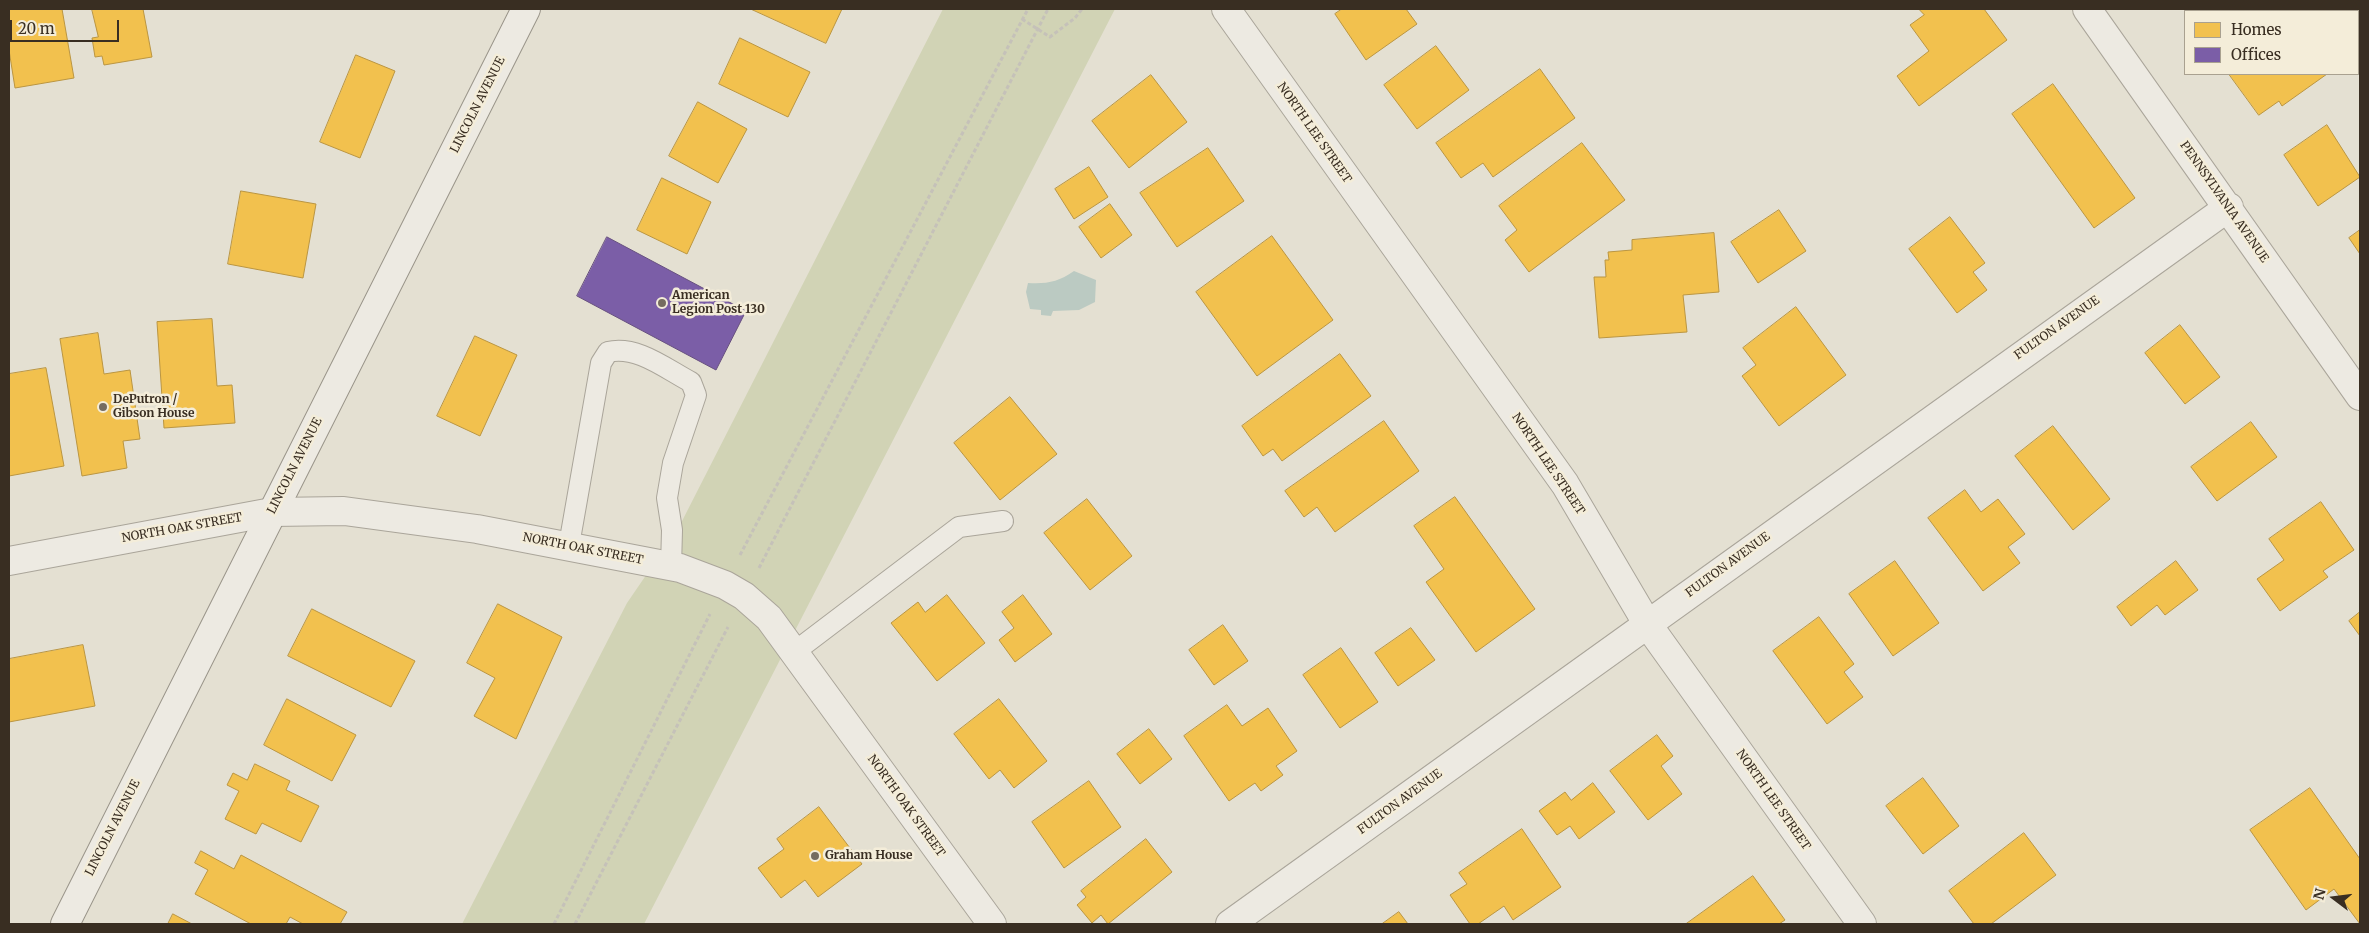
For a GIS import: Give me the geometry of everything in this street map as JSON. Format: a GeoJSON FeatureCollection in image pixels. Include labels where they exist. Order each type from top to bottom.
{"type":"FeatureCollection","features":[{"type":"Feature","properties":{"kind":"street","name":"LINCOLN AVENUE"},"geometry":{"type":"LineString","coordinates":[[65,924],[526,9]]}},
{"type":"Feature","properties":{"kind":"street","name":"NORTH LEE STREET"},"geometry":{"type":"LineString","coordinates":[[1226,9],[1565,484],[1648,625],[1862,924]]}},
{"type":"Feature","properties":{"kind":"street","name":"PENNSYLVANIA AVENUE"},"geometry":{"type":"LineString","coordinates":[[2088,9],[2229,207],[2360,396]]}},
{"type":"Feature","properties":{"kind":"street","name":"FULTON AVENUE"},"geometry":{"type":"LineString","coordinates":[[1230,924],[1648,625],[1958,399],[2229,207]]}},
{"type":"Feature","properties":{"kind":"street","name":"NORTH OAK STREET"},"geometry":{"type":"LineString","coordinates":[[9,561],[272,512],[344,511],[384,515],[568,545],[671,567],[734,591],[769,618],[992,924]]}},
{"type":"Feature","properties":{"kind":"lane"},"geometry":{"type":"LineString","coordinates":[[568,545],[601,363],[608,352],[620,349],[633,352],[691,382],[696,395],[673,463],[667,498],[672,530],[671,567]]}},
{"type":"Feature","properties":{"kind":"lane"},"geometry":{"type":"LineString","coordinates":[[793,653],[959,527],[1004,521]]}},
{"type":"Feature","properties":{"kind":"path"},"geometry":{"type":"LineString","coordinates":[[575,924],[734,591],[1028,9]]}},
{"type":"Feature","properties":{"kind":"path"},"geometry":{"type":"LineString","coordinates":[[554,924],[1048,9]]}},
{"type":"Feature","properties":{"kind":"path"},"geometry":{"type":"LineString","coordinates":[[1022,19],[1050,37],[1075,18],[1082,9]]}},
{"type":"Feature","properties":{"kind":"green space"},"geometry":{"type":"Polygon","coordinates":[[[943,9],[1115,9],[644,924],[462,924],[627,603],[679,527],[943,9]]]}},
{"type":"Feature","properties":{"kind":"shaded area"},"geometry":{"type":"Polygon","coordinates":[[[1074,271],[1096,280],[1095,302],[1079,310],[1053,311],[1051,316],[1041,315],[1041,310],[1030,309],[1026,292],[1028,283],[1052,281],[1063,278],[1074,271]]]}},
{"type":"Feature","properties":{"kind":"building: Homes"},"geometry":{"type":"Polygon","coordinates":[[[9,9],[62,9],[74,78],[15,88],[9,50],[9,9]]]}},
{"type":"Feature","properties":{"kind":"building: Homes"},"geometry":{"type":"Polygon","coordinates":[[[92,9],[143,9],[152,57],[104,65],[102,56],[95,57],[92,38],[98,37],[92,9]]]}},
{"type":"Feature","properties":{"kind":"building: Homes"},"geometry":{"type":"Polygon","coordinates":[[[751,9],[842,9],[826,43],[751,9]]]}},
{"type":"Feature","properties":{"kind":"building: Homes"},"geometry":{"type":"Polygon","coordinates":[[[1342,9],[1406,9],[1417,24],[1366,60],[1335,14],[1342,9]]]}},
{"type":"Feature","properties":{"kind":"building: Homes"},"geometry":{"type":"Polygon","coordinates":[[[1919,9],[1984,9],[2007,40],[1919,106],[1897,76],[1929,51],[1910,25],[1924,15],[1919,9]]]}},
{"type":"Feature","properties":{"kind":"building: Homes"},"geometry":{"type":"Polygon","coordinates":[[[2190,9],[2229,9],[2227,10],[2190,9]]]}},
{"type":"Feature","properties":{"kind":"building: Homes"},"geometry":{"type":"Polygon","coordinates":[[[740,38],[810,72],[788,117],[719,84],[740,38]]]}},
{"type":"Feature","properties":{"kind":"building: Homes"},"geometry":{"type":"Polygon","coordinates":[[[1436,46],[1469,90],[1417,129],[1384,85],[1436,46]]]}},
{"type":"Feature","properties":{"kind":"building: Homes"},"geometry":{"type":"Polygon","coordinates":[[[356,55],[395,71],[360,158],[320,142],[356,55]]]}},
{"type":"Feature","properties":{"kind":"building: Homes"},"geometry":{"type":"Polygon","coordinates":[[[1540,69],[1575,118],[1493,177],[1483,163],[1461,178],[1436,143],[1540,69]]]}},
{"type":"Feature","properties":{"kind":"building: Homes"},"geometry":{"type":"Polygon","coordinates":[[[1151,75],[1187,122],[1129,168],[1092,121],[1151,75]]]}},
{"type":"Feature","properties":{"kind":"building: Homes"},"geometry":{"type":"Polygon","coordinates":[[[2230,75],[2326,75],[2282,106],[2279,101],[2259,115],[2230,75]]]}},
{"type":"Feature","properties":{"kind":"building: Homes"},"geometry":{"type":"Polygon","coordinates":[[[2053,84],[2135,198],[2094,228],[2012,114],[2053,84]]]}},
{"type":"Feature","properties":{"kind":"building: Homes"},"geometry":{"type":"Polygon","coordinates":[[[698,102],[747,129],[718,183],[669,156],[698,102]]]}},
{"type":"Feature","properties":{"kind":"building: Homes"},"geometry":{"type":"Polygon","coordinates":[[[2327,125],[2360,177],[2318,206],[2284,155],[2327,125]]]}},
{"type":"Feature","properties":{"kind":"building: Homes"},"geometry":{"type":"Polygon","coordinates":[[[1582,143],[1625,200],[1529,272],[1505,240],[1517,230],[1499,206],[1582,143]]]}},
{"type":"Feature","properties":{"kind":"building: Homes"},"geometry":{"type":"Polygon","coordinates":[[[1208,148],[1244,201],[1177,247],[1140,193],[1208,148]]]}},
{"type":"Feature","properties":{"kind":"building: Homes"},"geometry":{"type":"Polygon","coordinates":[[[1089,167],[1108,197],[1074,219],[1055,189],[1089,167]]]}},
{"type":"Feature","properties":{"kind":"building: Homes"},"geometry":{"type":"Polygon","coordinates":[[[662,178],[711,202],[687,254],[637,230],[662,178]]]}},
{"type":"Feature","properties":{"kind":"building: Homes"},"geometry":{"type":"Polygon","coordinates":[[[241,191],[316,204],[303,278],[228,264],[241,191]]]}},
{"type":"Feature","properties":{"kind":"building: Homes"},"geometry":{"type":"Polygon","coordinates":[[[1110,204],[1132,235],[1101,258],[1079,227],[1110,204]]]}},
{"type":"Feature","properties":{"kind":"building: Homes"},"geometry":{"type":"Polygon","coordinates":[[[1779,210],[1806,251],[1758,283],[1731,242],[1779,210]]]}},
{"type":"Feature","properties":{"kind":"building: Homes"},"geometry":{"type":"Polygon","coordinates":[[[1950,217],[1985,263],[1973,272],[1987,290],[1957,313],[1909,249],[1950,217]]]}},
{"type":"Feature","properties":{"kind":"building: Homes"},"geometry":{"type":"Polygon","coordinates":[[[2360,230],[2360,254],[2349,238],[2360,230]]]}},
{"type":"Feature","properties":{"kind":"building: Homes"},"geometry":{"type":"Polygon","coordinates":[[[1714,233],[1719,292],[1683,295],[1687,332],[1599,338],[1594,277],[1606,277],[1605,260],[1609,260],[1608,252],[1632,250],[1632,240],[1714,233]]]}},
{"type":"Feature","properties":{"kind":"building: Homes"},"geometry":{"type":"Polygon","coordinates":[[[1272,236],[1333,320],[1257,376],[1196,292],[1272,236]]]}},
{"type":"Feature","properties":{"kind":"building: Homes"},"geometry":{"type":"Polygon","coordinates":[[[1796,307],[1846,375],[1779,426],[1742,376],[1756,365],[1743,348],[1796,307]]]}},
{"type":"Feature","properties":{"kind":"building: Homes"},"geometry":{"type":"Polygon","coordinates":[[[212,319],[217,386],[232,385],[235,423],[164,428],[157,322],[212,319]]]}},
{"type":"Feature","properties":{"kind":"building: Homes"},"geometry":{"type":"Polygon","coordinates":[[[2180,325],[2220,377],[2185,404],[2145,353],[2180,325]]]}},
{"type":"Feature","properties":{"kind":"building: Homes","name":"DePutron / Gibson House"},"geometry":{"type":"Polygon","coordinates":[[[98,333],[104,374],[130,370],[140,439],[123,441],[127,468],[82,476],[60,339],[98,333]]]}},
{"type":"Feature","properties":{"kind":"building: Homes"},"geometry":{"type":"Polygon","coordinates":[[[475,336],[517,355],[480,436],[437,416],[475,336]]]}},
{"type":"Feature","properties":{"kind":"building: Homes"},"geometry":{"type":"Polygon","coordinates":[[[1340,354],[1371,396],[1282,461],[1273,449],[1263,456],[1242,426],[1340,354]]]}},
{"type":"Feature","properties":{"kind":"building: Homes"},"geometry":{"type":"Polygon","coordinates":[[[46,368],[64,466],[9,476],[9,374],[46,368]]]}},
{"type":"Feature","properties":{"kind":"building: Homes"},"geometry":{"type":"Polygon","coordinates":[[[1010,397],[1057,454],[1000,500],[954,443],[1010,397]]]}},
{"type":"Feature","properties":{"kind":"building: Homes"},"geometry":{"type":"Polygon","coordinates":[[[1384,421],[1419,471],[1335,532],[1317,507],[1304,517],[1285,491],[1384,421]]]}},
{"type":"Feature","properties":{"kind":"building: Homes"},"geometry":{"type":"Polygon","coordinates":[[[2251,422],[2277,457],[2217,501],[2191,467],[2251,422]]]}},
{"type":"Feature","properties":{"kind":"building: Homes"},"geometry":{"type":"Polygon","coordinates":[[[2053,426],[2110,499],[2073,530],[2015,456],[2053,426]]]}},
{"type":"Feature","properties":{"kind":"building: Homes"},"geometry":{"type":"Polygon","coordinates":[[[1965,490],[1981,512],[1998,499],[2025,534],[2008,547],[2020,563],[1983,591],[1928,518],[1965,490]]]}},
{"type":"Feature","properties":{"kind":"building: Homes"},"geometry":{"type":"Polygon","coordinates":[[[1455,497],[1535,609],[1476,652],[1426,582],[1444,569],[1414,526],[1455,497]]]}},
{"type":"Feature","properties":{"kind":"building: Homes"},"geometry":{"type":"Polygon","coordinates":[[[1087,499],[1132,556],[1090,590],[1044,533],[1087,499]]]}},
{"type":"Feature","properties":{"kind":"building: Homes"},"geometry":{"type":"Polygon","coordinates":[[[2321,502],[2354,550],[2323,571],[2328,577],[2280,611],[2257,579],[2284,560],[2269,539],[2321,502]]]}},
{"type":"Feature","properties":{"kind":"building: Homes"},"geometry":{"type":"Polygon","coordinates":[[[1895,561],[1939,623],[1893,656],[1849,594],[1895,561]]]}},
{"type":"Feature","properties":{"kind":"building: Homes"},"geometry":{"type":"Polygon","coordinates":[[[2176,561],[2198,590],[2165,615],[2157,605],[2131,626],[2117,607],[2176,561]]]}},
{"type":"Feature","properties":{"kind":"building: Homes"},"geometry":{"type":"Polygon","coordinates":[[[947,595],[985,643],[937,681],[891,623],[918,602],[925,612],[947,595]]]}},
{"type":"Feature","properties":{"kind":"building: Homes"},"geometry":{"type":"Polygon","coordinates":[[[1023,595],[1052,634],[1015,662],[999,640],[1014,628],[1002,612],[1023,595]]]}},
{"type":"Feature","properties":{"kind":"building: Homes"},"geometry":{"type":"Polygon","coordinates":[[[498,604],[562,637],[516,739],[474,716],[495,678],[467,663],[498,604]]]}},
{"type":"Feature","properties":{"kind":"building: Homes"},"geometry":{"type":"Polygon","coordinates":[[[312,609],[415,661],[391,707],[288,656],[312,609]]]}},
{"type":"Feature","properties":{"kind":"building: Homes"},"geometry":{"type":"Polygon","coordinates":[[[2360,612],[2360,636],[2349,621],[2360,612]]]}},
{"type":"Feature","properties":{"kind":"building: Homes"},"geometry":{"type":"Polygon","coordinates":[[[1819,617],[1854,664],[1844,672],[1863,697],[1827,724],[1773,651],[1819,617]]]}},
{"type":"Feature","properties":{"kind":"building: Homes"},"geometry":{"type":"Polygon","coordinates":[[[1223,625],[1248,661],[1214,685],[1189,650],[1223,625]]]}},
{"type":"Feature","properties":{"kind":"building: Homes"},"geometry":{"type":"Polygon","coordinates":[[[1411,628],[1435,660],[1398,686],[1375,653],[1411,628]]]}},
{"type":"Feature","properties":{"kind":"building: Homes"},"geometry":{"type":"Polygon","coordinates":[[[83,645],[95,706],[9,722],[9,659],[83,645]]]}},
{"type":"Feature","properties":{"kind":"building: Homes"},"geometry":{"type":"Polygon","coordinates":[[[1341,648],[1378,702],[1340,728],[1303,675],[1341,648]]]}},
{"type":"Feature","properties":{"kind":"building: Homes"},"geometry":{"type":"Polygon","coordinates":[[[287,699],[356,735],[332,781],[264,745],[287,699]]]}},
{"type":"Feature","properties":{"kind":"building: Homes"},"geometry":{"type":"Polygon","coordinates":[[[999,699],[1047,761],[1014,788],[1000,770],[989,779],[954,734],[999,699]]]}},
{"type":"Feature","properties":{"kind":"building: Homes"},"geometry":{"type":"Polygon","coordinates":[[[1227,705],[1242,726],[1268,708],[1297,751],[1276,766],[1283,775],[1261,791],[1255,783],[1229,801],[1184,736],[1227,705]]]}},
{"type":"Feature","properties":{"kind":"building: Homes"},"geometry":{"type":"Polygon","coordinates":[[[1149,729],[1172,759],[1140,784],[1117,754],[1149,729]]]}},
{"type":"Feature","properties":{"kind":"building: Homes"},"geometry":{"type":"Polygon","coordinates":[[[1657,735],[1673,756],[1661,766],[1682,794],[1648,820],[1610,771],[1657,735]]]}},
{"type":"Feature","properties":{"kind":"building: Homes"},"geometry":{"type":"Polygon","coordinates":[[[255,764],[290,781],[286,790],[319,806],[301,842],[262,823],[256,834],[225,819],[239,791],[227,785],[233,773],[247,780],[255,764]]]}},
{"type":"Feature","properties":{"kind":"building: Homes"},"geometry":{"type":"Polygon","coordinates":[[[1923,778],[1959,826],[1923,854],[1886,806],[1923,778]]]}},
{"type":"Feature","properties":{"kind":"building: Homes"},"geometry":{"type":"Polygon","coordinates":[[[1089,781],[1121,827],[1064,868],[1032,822],[1089,781]]]}},
{"type":"Feature","properties":{"kind":"building: Homes"},"geometry":{"type":"Polygon","coordinates":[[[1593,783],[1615,812],[1579,839],[1570,826],[1557,835],[1539,811],[1565,792],[1571,800],[1593,783]]]}},
{"type":"Feature","properties":{"kind":"building: Homes"},"geometry":{"type":"Polygon","coordinates":[[[2310,788],[2360,859],[2360,924],[2334,889],[2306,910],[2250,830],[2310,788]]]}},
{"type":"Feature","properties":{"kind":"building: Homes","name":"Graham House"},"geometry":{"type":"Polygon","coordinates":[[[819,807],[862,864],[818,897],[805,880],[781,898],[758,868],[784,849],[777,839],[819,807]]]}},
{"type":"Feature","properties":{"kind":"building: Homes"},"geometry":{"type":"Polygon","coordinates":[[[1522,829],[1561,887],[1513,920],[1504,906],[1478,924],[1470,924],[1450,895],[1467,884],[1459,873],[1522,829]]]}},
{"type":"Feature","properties":{"kind":"building: Homes"},"geometry":{"type":"Polygon","coordinates":[[[2024,833],[2056,875],[1991,924],[1974,924],[1949,891],[2024,833]]]}},
{"type":"Feature","properties":{"kind":"building: Homes"},"geometry":{"type":"Polygon","coordinates":[[[1146,839],[1172,872],[1108,924],[1101,915],[1092,923],[1077,905],[1086,897],[1081,891],[1146,839]]]}},
{"type":"Feature","properties":{"kind":"building: Homes"},"geometry":{"type":"Polygon","coordinates":[[[201,851],[234,869],[241,855],[347,912],[340,924],[303,924],[290,917],[286,924],[251,924],[195,894],[208,870],[195,863],[201,851]]]}},
{"type":"Feature","properties":{"kind":"building: Homes"},"geometry":{"type":"Polygon","coordinates":[[[1753,876],[1785,920],[1779,924],[1686,924],[1753,876]]]}},
{"type":"Feature","properties":{"kind":"building: Homes"},"geometry":{"type":"Polygon","coordinates":[[[1399,912],[1408,924],[1382,924],[1399,912]]]}},
{"type":"Feature","properties":{"kind":"building: Homes"},"geometry":{"type":"Polygon","coordinates":[[[173,914],[192,924],[168,924],[173,914]]]}},
{"type":"Feature","properties":{"kind":"building: Offices","name":"American Legion Post 130"},"geometry":{"type":"Polygon","coordinates":[[[607,237],[746,311],[716,370],[577,296],[607,237]]]}},
{"type":"Feature","properties":{"kind":"place","name":"American Legion Post 130"},"geometry":{"type":"Point","coordinates":[662,303]}},
{"type":"Feature","properties":{"kind":"place","name":"DePutron / Gibson House"},"geometry":{"type":"Point","coordinates":[103,407]}},
{"type":"Feature","properties":{"kind":"place","name":"Graham House"},"geometry":{"type":"Point","coordinates":[815,856]}}]}
